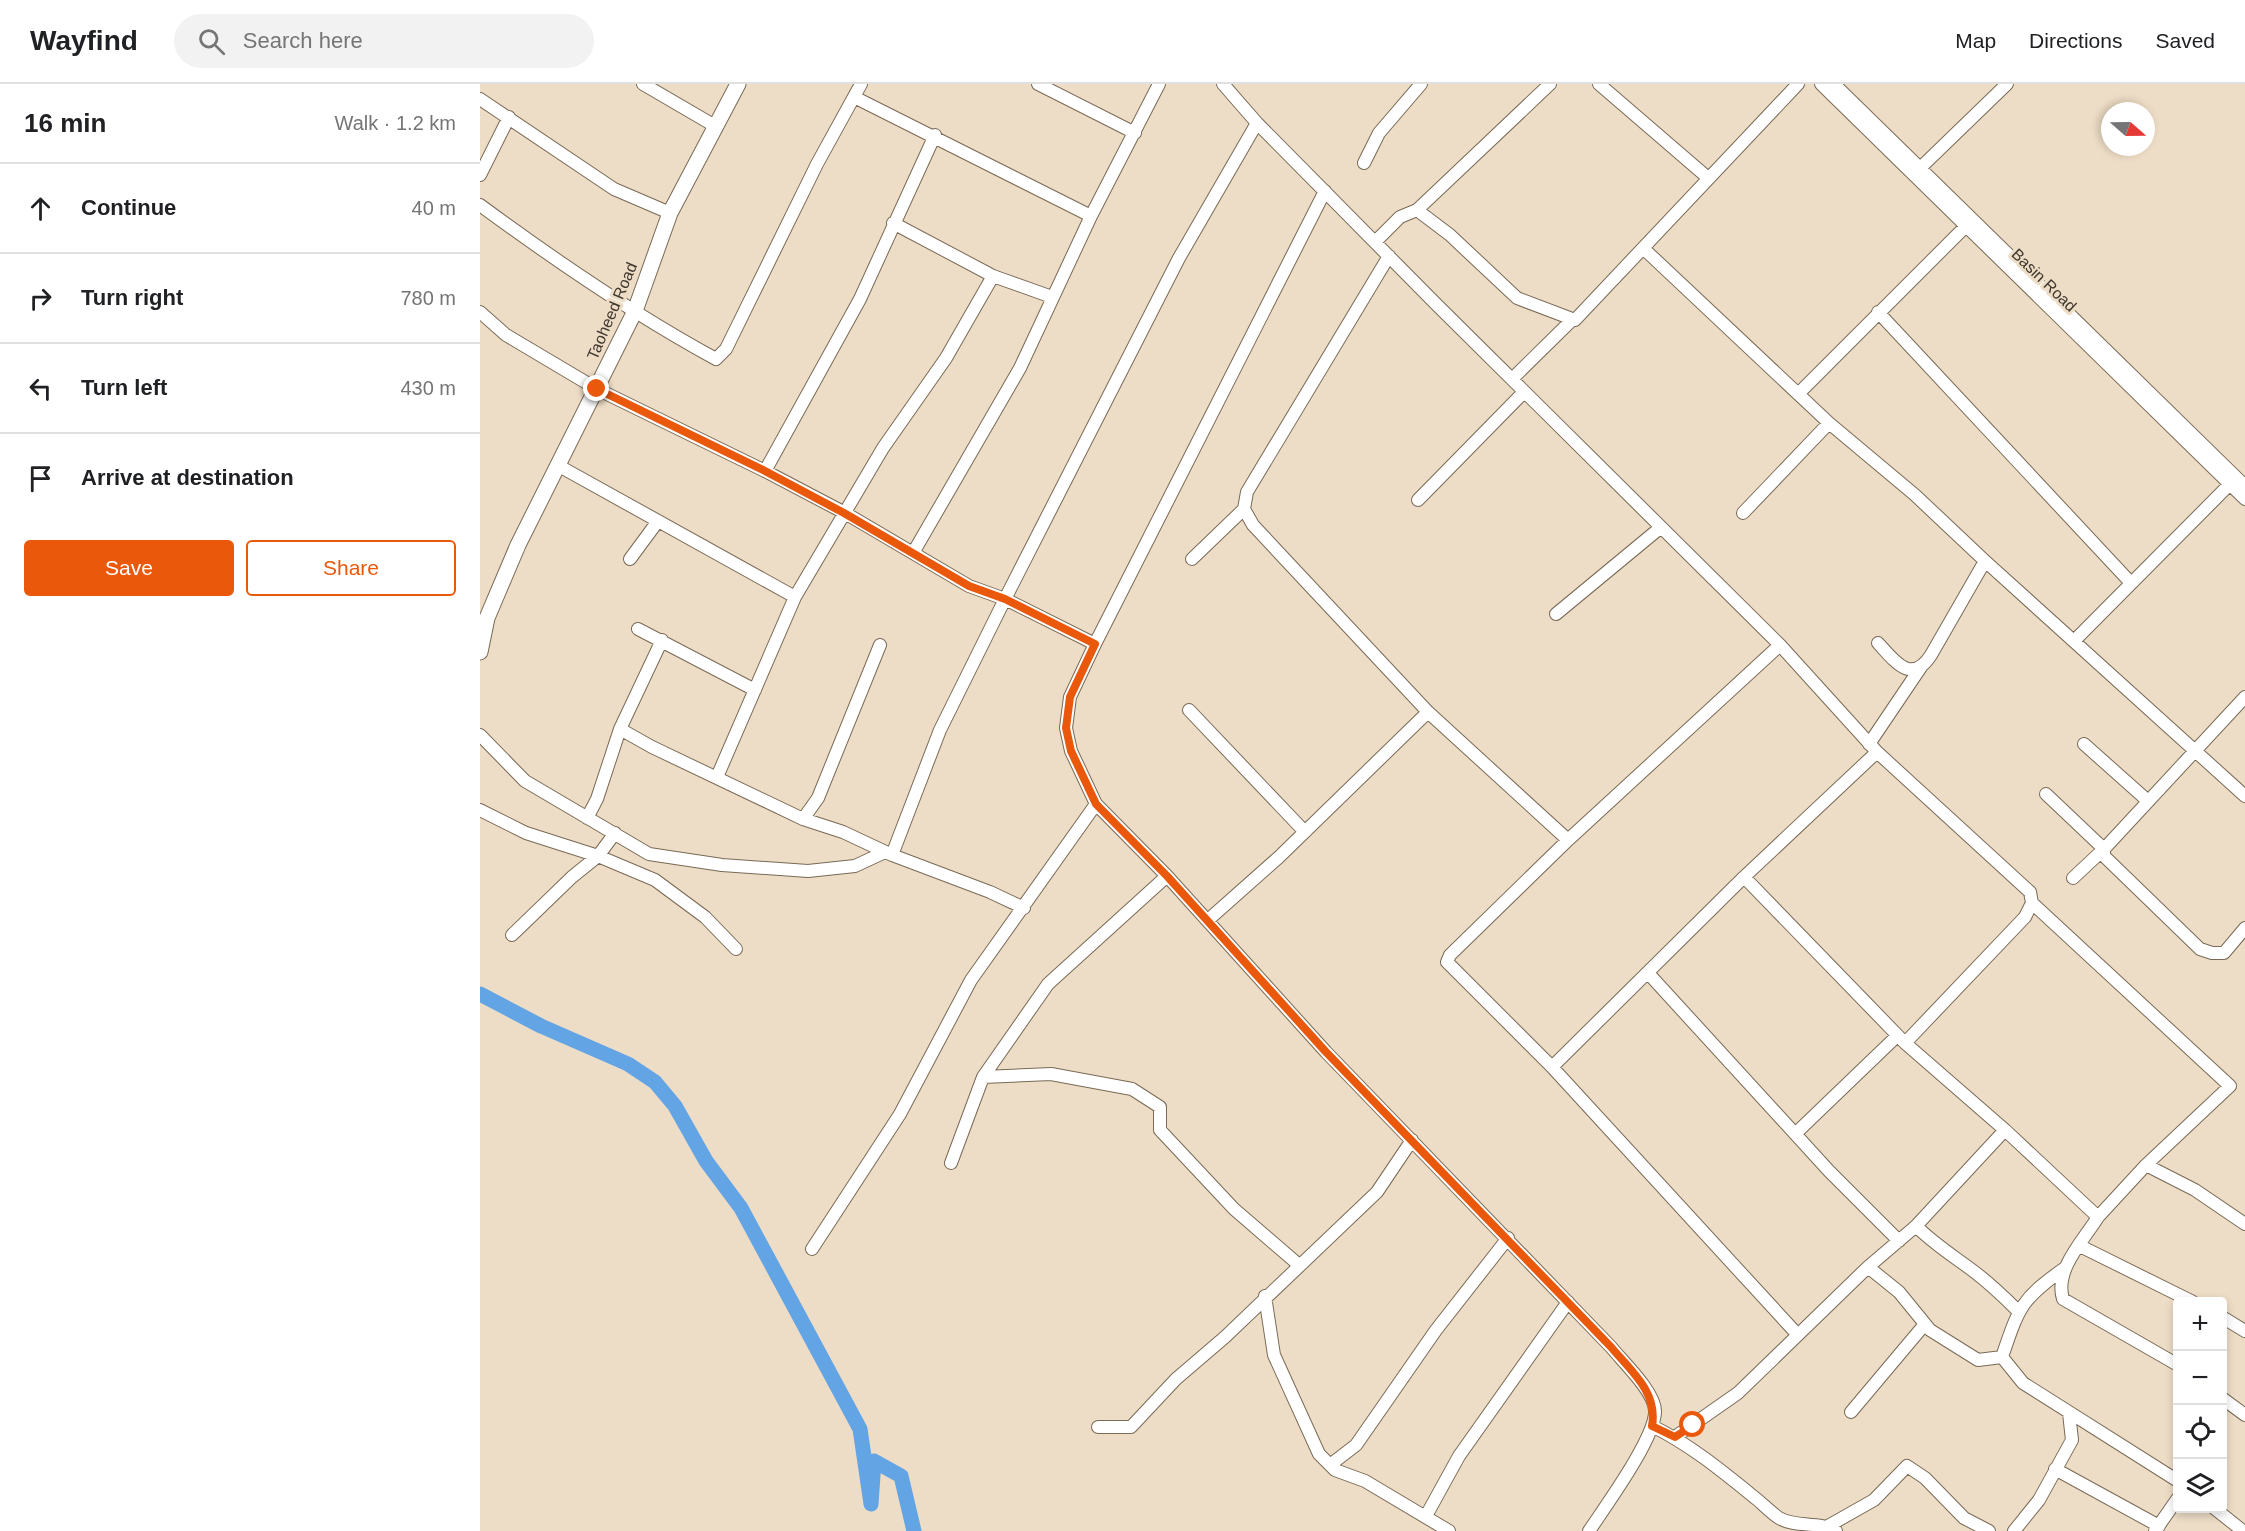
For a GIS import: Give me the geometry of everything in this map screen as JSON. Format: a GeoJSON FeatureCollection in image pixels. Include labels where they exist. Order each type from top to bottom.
{"type":"FeatureCollection","features":[{"type":"Feature","properties":{"kind":"main road","name":"Taoheed Road"},"geometry":{"type":"LineString","coordinates":[[480,652],[487,618],[518,545],[635,311],[670,213],[738,84]]}},
{"type":"Feature","properties":{"kind":"street"},"geometry":{"type":"LineString","coordinates":[[643,84],[715,126]]}},
{"type":"Feature","properties":{"kind":"street"},"geometry":{"type":"LineString","coordinates":[[480,205],[575,274],[652,324],[716,359],[726,349],[817,164],[861,84]]}},
{"type":"Feature","properties":{"kind":"street"},"geometry":{"type":"LineString","coordinates":[[1038,84],[1135,133]]}},
{"type":"Feature","properties":{"kind":"street"},"geometry":{"type":"LineString","coordinates":[[913,553],[1020,368],[1091,216],[1159,84]]}},
{"type":"Feature","properties":{"kind":"street"},"geometry":{"type":"LineString","coordinates":[[1223,84],[1257,123],[1524,392],[1780,645],[1873,748],[2030,892],[2032,903],[2025,917],[1901,1040],[1795,1134]]}},
{"type":"Feature","properties":{"kind":"street"},"geometry":{"type":"LineString","coordinates":[[1364,163],[1379,133],[1421,84]]}},
{"type":"Feature","properties":{"kind":"street"},"geometry":{"type":"LineString","coordinates":[[1376,241],[1401,217],[1417,210],[1550,84]]}},
{"type":"Feature","properties":{"kind":"street"},"geometry":{"type":"LineString","coordinates":[[1599,84],[1707,177]]}},
{"type":"Feature","properties":{"kind":"street"},"geometry":{"type":"LineString","coordinates":[[1512,379],[1574,319],[1581,315],[1644,249],[1707,177],[1798,84]]}},
{"type":"Feature","properties":{"kind":"street","name":"Basin Road"},"geometry":{"type":"LineString","coordinates":[[1821,84],[1916,171],[2134,383],[2245,499]]}},
{"type":"Feature","properties":{"kind":"street","name":"Basin Road"},"geometry":{"type":"LineString","coordinates":[[1834,84],[1965,227],[2245,486]]}},
{"type":"Feature","properties":{"kind":"street"},"geometry":{"type":"LineString","coordinates":[[1916,171],[2007,84]]}},
{"type":"Feature","properties":{"kind":"street"},"geometry":{"type":"LineString","coordinates":[[854,97],[935,135],[1091,216]]}},
{"type":"Feature","properties":{"kind":"street"},"geometry":{"type":"LineString","coordinates":[[480,99],[614,189],[670,213]]}},
{"type":"Feature","properties":{"kind":"street"},"geometry":{"type":"LineString","coordinates":[[480,175],[509,117]]}},
{"type":"Feature","properties":{"kind":"street"},"geometry":{"type":"LineString","coordinates":[[480,735],[525,781],[655,855],[722,865],[808,871],[855,866],[889,854],[940,730],[1005,599],[1179,258],[1257,123]]}},
{"type":"Feature","properties":{"kind":"street"},"geometry":{"type":"LineString","coordinates":[[765,471],[860,299],[935,135]]}},
{"type":"Feature","properties":{"kind":"street"},"geometry":{"type":"LineString","coordinates":[[1325,191],[1095,644],[1070,697],[1066,728],[1071,751],[1096,804],[1208,920],[1326,1052],[1568,1302],[1649,1394],[1655,1410],[1652,1426],[1616,1491],[1589,1531]]}},
{"type":"Feature","properties":{"kind":"street"},"geometry":{"type":"LineString","coordinates":[[1417,210],[1450,236],[1517,298],[1574,319]]}},
{"type":"Feature","properties":{"kind":"street"},"geometry":{"type":"LineString","coordinates":[[893,223],[993,276],[1052,297]]}},
{"type":"Feature","properties":{"kind":"street"},"geometry":{"type":"LineString","coordinates":[[1798,394],[1965,227]]}},
{"type":"Feature","properties":{"kind":"street"},"geometry":{"type":"LineString","coordinates":[[1644,249],[1829,423],[1915,495],[1984,561],[2245,796]]}},
{"type":"Feature","properties":{"kind":"street"},"geometry":{"type":"LineString","coordinates":[[1389,256],[1247,492],[1245,509],[1253,525],[1428,712],[1568,840]]}},
{"type":"Feature","properties":{"kind":"street"},"geometry":{"type":"LineString","coordinates":[[717,777],[795,597],[883,448],[946,357],[993,276]]}},
{"type":"Feature","properties":{"kind":"street"},"geometry":{"type":"LineString","coordinates":[[1878,312],[2131,584]]}},
{"type":"Feature","properties":{"kind":"street"},"geometry":{"type":"LineString","coordinates":[[481,316],[506,335],[597,389],[765,471],[844,513],[969,586],[1005,599],[1095,644]]}},
{"type":"Feature","properties":{"kind":"street"},"geometry":{"type":"LineString","coordinates":[[1418,500],[1524,392]]}},
{"type":"Feature","properties":{"kind":"street"},"geometry":{"type":"LineString","coordinates":[[1743,513],[1829,423]]}},
{"type":"Feature","properties":{"kind":"street"},"geometry":{"type":"LineString","coordinates":[[559,466],[795,597]]}},
{"type":"Feature","properties":{"kind":"street"},"geometry":{"type":"LineString","coordinates":[[2074,640],[2230,484]]}},
{"type":"Feature","properties":{"kind":"street"},"geometry":{"type":"LineString","coordinates":[[1192,560],[1245,509]]}},
{"type":"Feature","properties":{"kind":"street"},"geometry":{"type":"LineString","coordinates":[[630,559],[658,521]]}},
{"type":"Feature","properties":{"kind":"street"},"geometry":{"type":"LineString","coordinates":[[1556,614],[1660,528]]}},
{"type":"Feature","properties":{"kind":"street"},"geometry":{"type":"LineString","coordinates":[[1552,1067],[1873,748],[1921,667],[1931,655],[1984,561]]}},
{"type":"Feature","properties":{"kind":"street"},"geometry":{"type":"LineString","coordinates":[[638,629],[755,690]]}},
{"type":"Feature","properties":{"kind":"street"},"geometry":{"type":"LineString","coordinates":[[587,818],[597,799],[620,729],[662,640]]}},
{"type":"Feature","properties":{"kind":"street"},"geometry":{"type":"LineString","coordinates":[[1878,642],[1900,666],[1915,669],[1921,667]]}},
{"type":"Feature","properties":{"kind":"street"},"geometry":{"type":"LineString","coordinates":[[803,819],[818,798],[880,645]]}},
{"type":"Feature","properties":{"kind":"street"},"geometry":{"type":"LineString","coordinates":[[1780,645],[1568,840],[1450,954],[1447,962],[1552,1067],[1797,1334]]}},
{"type":"Feature","properties":{"kind":"street"},"geometry":{"type":"LineString","coordinates":[[2073,878],[2104,849],[2245,697]]}},
{"type":"Feature","properties":{"kind":"street"},"geometry":{"type":"LineString","coordinates":[[1189,710],[1305,832]]}},
{"type":"Feature","properties":{"kind":"street"},"geometry":{"type":"LineString","coordinates":[[1208,920],[1305,832],[1428,712]]}},
{"type":"Feature","properties":{"kind":"street"},"geometry":{"type":"LineString","coordinates":[[620,729],[803,819],[843,832],[889,854],[990,892],[1024,908]]}},
{"type":"Feature","properties":{"kind":"street"},"geometry":{"type":"LineString","coordinates":[[2084,744],[2148,801]]}},
{"type":"Feature","properties":{"kind":"street"},"geometry":{"type":"LineString","coordinates":[[2046,794],[2104,849],[2104,856],[2206,952],[2224,952],[2245,928]]}},
{"type":"Feature","properties":{"kind":"street"},"geometry":{"type":"LineString","coordinates":[[812,1248],[900,1114],[971,980],[1096,804]]}},
{"type":"Feature","properties":{"kind":"street"},"geometry":{"type":"LineString","coordinates":[[480,810],[526,833],[598,856],[656,880],[705,917],[736,949]]}},
{"type":"Feature","properties":{"kind":"street"},"geometry":{"type":"LineString","coordinates":[[512,935],[572,877],[598,856],[615,833]]}},
{"type":"Feature","properties":{"kind":"street"},"geometry":{"type":"LineString","coordinates":[[951,1163],[983,1077],[1048,984],[1167,876]]}},
{"type":"Feature","properties":{"kind":"street"},"geometry":{"type":"LineString","coordinates":[[1744,877],[1901,1040],[2005,1130],[2098,1218]]}},
{"type":"Feature","properties":{"kind":"street"},"geometry":{"type":"LineString","coordinates":[[2032,903],[2230,1086],[2146,1165],[2098,1218],[2065,1268],[2060,1282],[2063,1299],[2173,1362]]}},
{"type":"Feature","properties":{"kind":"street"},"geometry":{"type":"LineString","coordinates":[[1648,973],[1795,1134],[1899,1241]]}},
{"type":"Feature","properties":{"kind":"street"},"geometry":{"type":"LineString","coordinates":[[983,1077],[1051,1074],[1132,1089],[1160,1107],[1160,1130],[1234,1209],[1299,1264]]}},
{"type":"Feature","properties":{"kind":"street"},"geometry":{"type":"LineString","coordinates":[[1675,1437],[1738,1393],[1868,1267],[1916,1226],[2005,1130]]}},
{"type":"Feature","properties":{"kind":"street"},"geometry":{"type":"LineString","coordinates":[[1098,1427],[1131,1427],[1176,1378],[1225,1337],[1265,1296],[1377,1192],[1412,1140]]}},
{"type":"Feature","properties":{"kind":"street"},"geometry":{"type":"LineString","coordinates":[[2146,1165],[2195,1190],[2245,1224]]}},
{"type":"Feature","properties":{"kind":"street"},"geometry":{"type":"LineString","coordinates":[[1916,1226],[1938,1248],[1994,1288],[2018,1311]]}},
{"type":"Feature","properties":{"kind":"street"},"geometry":{"type":"LineString","coordinates":[[1330,1465],[1356,1444],[1436,1330],[1508,1238]]}},
{"type":"Feature","properties":{"kind":"street"},"geometry":{"type":"LineString","coordinates":[[2080,1246],[2183,1297]]}},
{"type":"Feature","properties":{"kind":"street"},"geometry":{"type":"LineString","coordinates":[[1868,1267],[1899,1292],[1925,1324],[1978,1360],[2002,1356]]}},
{"type":"Feature","properties":{"kind":"street"},"geometry":{"type":"LineString","coordinates":[[2002,1356],[2018,1311],[2037,1288],[2065,1268]]}},
{"type":"Feature","properties":{"kind":"street"},"geometry":{"type":"LineString","coordinates":[[1265,1296],[1274,1355],[1319,1454],[1335,1470],[1365,1481],[1449,1531]]}},
{"type":"Feature","properties":{"kind":"street"},"geometry":{"type":"LineString","coordinates":[[1426,1516],[1459,1456],[1568,1302]]}},
{"type":"Feature","properties":{"kind":"street"},"geometry":{"type":"LineString","coordinates":[[2227,1319],[2245,1330]]}},
{"type":"Feature","properties":{"kind":"street"},"geometry":{"type":"LineString","coordinates":[[1851,1413],[1925,1324]]}},
{"type":"Feature","properties":{"kind":"street"},"geometry":{"type":"LineString","coordinates":[[2002,1356],[2024,1383],[2173,1477]]}},
{"type":"Feature","properties":{"kind":"street"},"geometry":{"type":"LineString","coordinates":[[2227,1401],[2245,1415]]}},
{"type":"Feature","properties":{"kind":"street"},"geometry":{"type":"LineString","coordinates":[[2014,1531],[2039,1500],[2072,1440],[2069,1413]]}},
{"type":"Feature","properties":{"kind":"street"},"geometry":{"type":"LineString","coordinates":[[1652,1426],[1675,1437],[1779,1518],[1832,1529],[1874,1500],[1907,1466],[1925,1478],[1964,1518],[1989,1531]]}},
{"type":"Feature","properties":{"kind":"street"},"geometry":{"type":"LineString","coordinates":[[2055,1469],[2093,1487],[2157,1529],[2173,1505]]}},
{"type":"Feature","properties":{"kind":"street"},"geometry":{"type":"LineString","coordinates":[[2219,1513],[2243,1531]]}},
{"type":"Feature","properties":{"kind":"waterway"},"geometry":{"type":"LineString","coordinates":[[480,994],[541,1026],[628,1064],[655,1082],[675,1106],[706,1161],[741,1208],[860,1429],[871,1504],[874,1461],[901,1476],[914,1531]]}},
{"type":"Feature","properties":{"kind":"route"},"geometry":{"type":"LineString","coordinates":[[597,389],[765,471],[844,513],[969,586],[1005,599],[1095,644],[1070,697],[1066,710],[1066,728],[1071,751],[1096,804],[1167,876],[1326,1052],[1611,1347],[1649,1394],[1655,1410],[1652,1426],[1675,1437],[1693,1425]]}}]}
